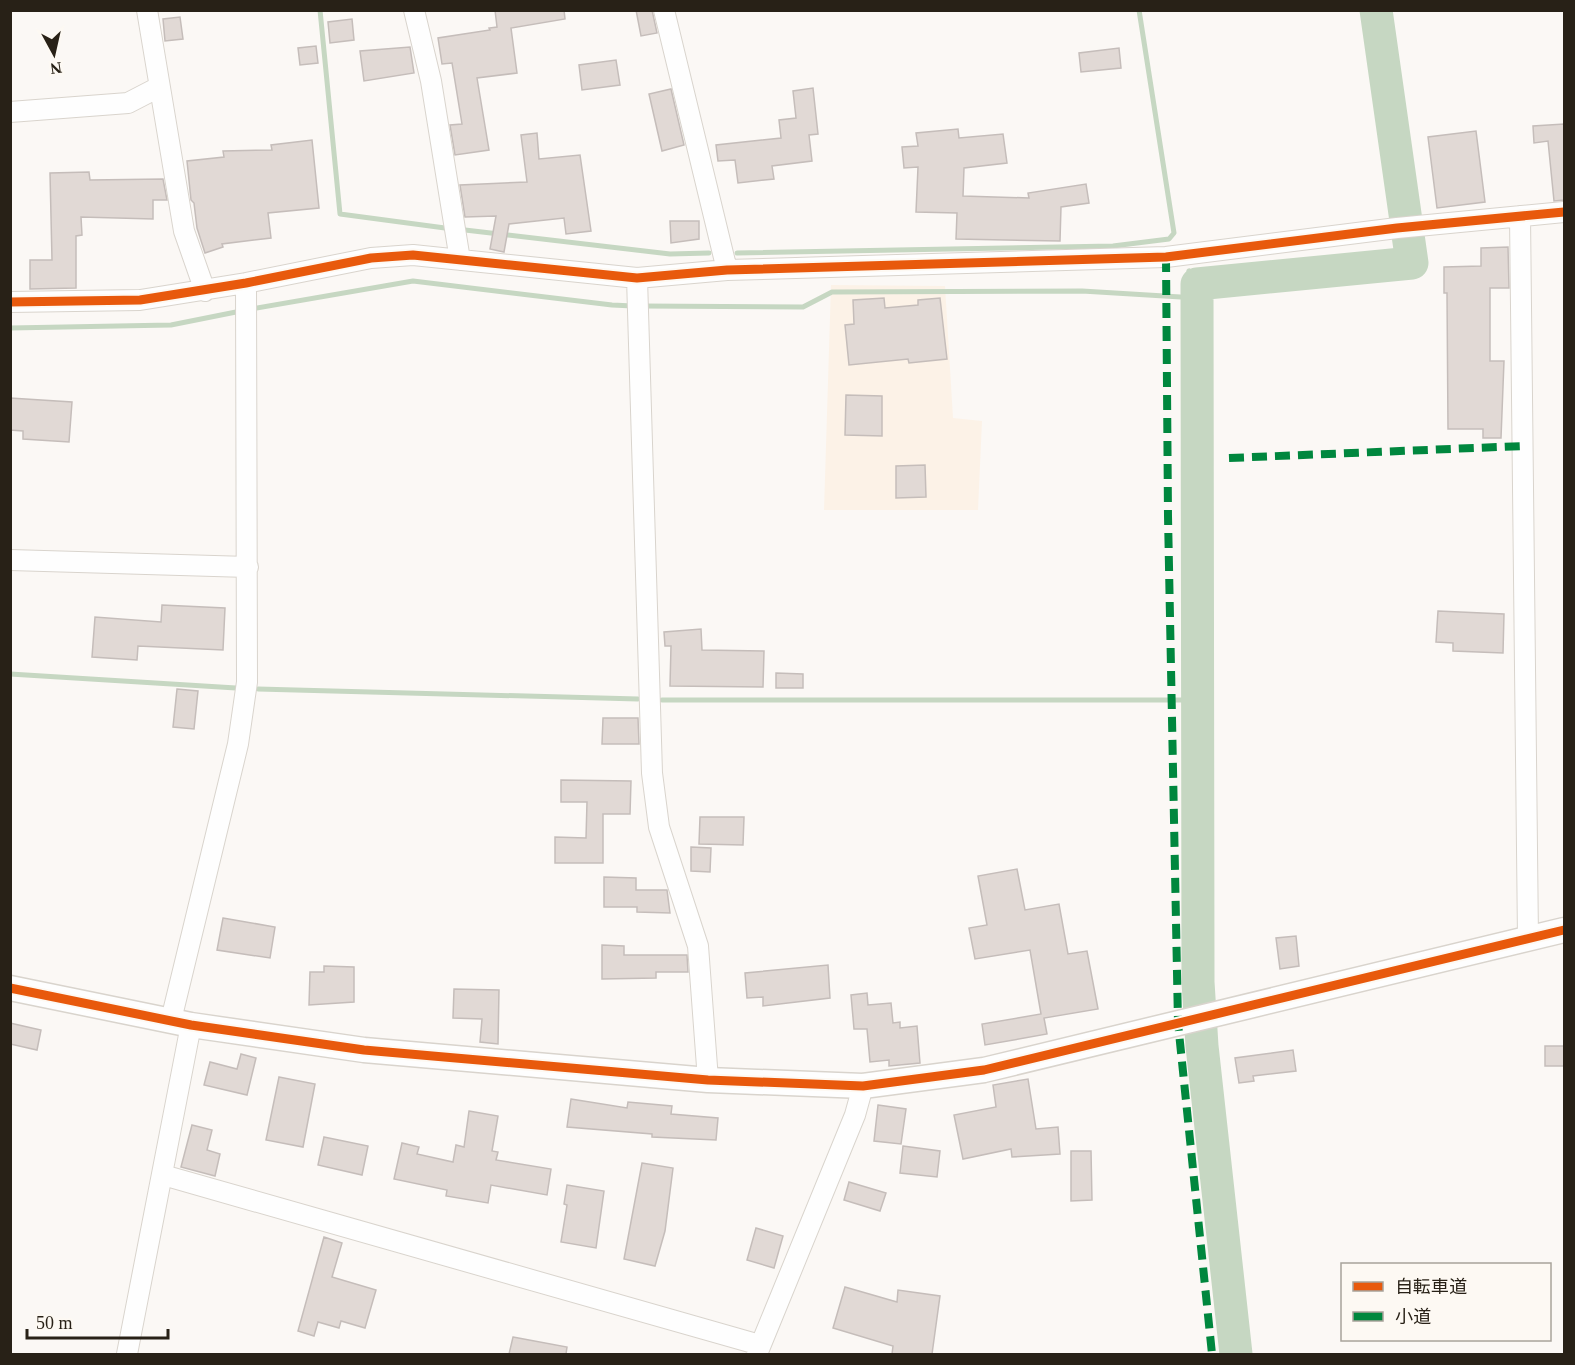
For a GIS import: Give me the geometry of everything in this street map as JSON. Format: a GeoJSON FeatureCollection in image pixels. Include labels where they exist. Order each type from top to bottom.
{"type":"FeatureCollection","features":[{"type":"Feature","properties":{"kind":"street"},"geometry":{"type":"LineString","coordinates":[[414,10],[431,81],[460,260]]}},
{"type":"Feature","properties":{"kind":"street"},"geometry":{"type":"LineString","coordinates":[[664,10],[727,270]]}},
{"type":"Feature","properties":{"kind":"street"},"geometry":{"type":"LineString","coordinates":[[149,11],[159,87],[184,231],[205,291]]}},
{"type":"Feature","properties":{"kind":"street"},"geometry":{"type":"LineString","coordinates":[[10,112],[128,103],[159,87]]}},
{"type":"Feature","properties":{"kind":"street"},"geometry":{"type":"LineString","coordinates":[[10,302],[140,300],[205,291],[247,292],[371,258],[413,255],[638,287],[727,270],[1166,258],[1419,225],[1564,212]]}},
{"type":"Feature","properties":{"kind":"street"},"geometry":{"type":"LineString","coordinates":[[1520,216],[1528,939]]}},
{"type":"Feature","properties":{"kind":"street"},"geometry":{"type":"LineString","coordinates":[[638,287],[652,773],[660,827],[698,946],[708,1080]]}},
{"type":"Feature","properties":{"kind":"street"},"geometry":{"type":"LineString","coordinates":[[127,1354],[163,1174],[181,1023],[238,744],[247,682],[247,292]]}},
{"type":"Feature","properties":{"kind":"street"},"geometry":{"type":"LineString","coordinates":[[10,560],[248,567]]}},
{"type":"Feature","properties":{"kind":"street"},"geometry":{"type":"LineString","coordinates":[[10,988],[181,1023],[364,1050],[708,1080],[863,1086],[984,1070],[1564,930]]}},
{"type":"Feature","properties":{"kind":"street"},"geometry":{"type":"LineString","coordinates":[[163,1174],[759,1350],[855,1115],[863,1086]]}},
{"type":"Feature","properties":{"kind":"shaded area"},"geometry":{"type":"Polygon","coordinates":[[[831,285],[945,286],[953,418],[982,421],[978,510],[824,510],[831,285]]]}},
{"type":"Feature","properties":{"kind":"building"},"geometry":{"type":"Polygon","coordinates":[[[495,10],[564,10],[565,19],[511,28],[517,73],[477,78],[489,150],[455,155],[450,125],[462,124],[452,63],[442,64],[438,38],[497,27],[495,10]]]}},
{"type":"Feature","properties":{"kind":"building"},"geometry":{"type":"Polygon","coordinates":[[[636,10],[652,10],[657,33],[641,36],[636,10]]]}},
{"type":"Feature","properties":{"kind":"building"},"geometry":{"type":"Polygon","coordinates":[[[180,17],[183,39],[165,41],[163,19],[180,17]]]}},
{"type":"Feature","properties":{"kind":"building"},"geometry":{"type":"Polygon","coordinates":[[[352,19],[354,40],[330,43],[328,22],[352,19]]]}},
{"type":"Feature","properties":{"kind":"building"},"geometry":{"type":"Polygon","coordinates":[[[316,46],[318,63],[300,65],[298,48],[316,46]]]}},
{"type":"Feature","properties":{"kind":"building"},"geometry":{"type":"Polygon","coordinates":[[[410,47],[414,73],[364,81],[360,51],[410,47]]]}},
{"type":"Feature","properties":{"kind":"building"},"geometry":{"type":"Polygon","coordinates":[[[1119,48],[1121,68],[1081,72],[1079,53],[1119,48]]]}},
{"type":"Feature","properties":{"kind":"building"},"geometry":{"type":"Polygon","coordinates":[[[616,60],[620,85],[582,90],[579,65],[616,60]]]}},
{"type":"Feature","properties":{"kind":"building"},"geometry":{"type":"Polygon","coordinates":[[[813,88],[818,134],[809,135],[812,161],[772,166],[774,179],[738,183],[735,160],[718,161],[716,145],[781,138],[779,120],[796,118],[793,91],[813,88]]]}},
{"type":"Feature","properties":{"kind":"building"},"geometry":{"type":"Polygon","coordinates":[[[671,89],[684,145],[662,151],[649,94],[671,89]]]}},
{"type":"Feature","properties":{"kind":"building"},"geometry":{"type":"Polygon","coordinates":[[[1564,124],[1564,200],[1554,201],[1548,141],[1534,143],[1533,126],[1564,124]]]}},
{"type":"Feature","properties":{"kind":"building"},"geometry":{"type":"Polygon","coordinates":[[[958,129],[959,138],[1003,134],[1007,163],[964,168],[963,196],[1029,198],[1028,193],[1086,184],[1089,203],[1061,207],[1060,241],[956,239],[957,213],[916,212],[918,167],[904,168],[902,147],[918,146],[916,133],[958,129]]]}},
{"type":"Feature","properties":{"kind":"building"},"geometry":{"type":"Polygon","coordinates":[[[1476,131],[1485,202],[1437,208],[1428,137],[1476,131]]]}},
{"type":"Feature","properties":{"kind":"building"},"geometry":{"type":"Polygon","coordinates":[[[537,133],[539,159],[580,155],[591,231],[566,234],[564,218],[509,224],[504,252],[490,249],[496,216],[465,217],[460,185],[527,182],[521,135],[537,133]]]}},
{"type":"Feature","properties":{"kind":"building"},"geometry":{"type":"Polygon","coordinates":[[[312,140],[319,208],[268,213],[271,238],[222,244],[223,247],[205,253],[197,228],[194,203],[191,200],[187,161],[224,157],[223,151],[272,150],[271,145],[312,140]]]}},
{"type":"Feature","properties":{"kind":"building"},"geometry":{"type":"Polygon","coordinates":[[[89,172],[90,180],[163,179],[167,200],[153,200],[153,219],[81,217],[82,235],[76,236],[76,288],[30,289],[30,260],[52,260],[50,173],[89,172]]]}},
{"type":"Feature","properties":{"kind":"building"},"geometry":{"type":"Polygon","coordinates":[[[670,221],[699,221],[699,239],[671,243],[670,221]]]}},
{"type":"Feature","properties":{"kind":"building"},"geometry":{"type":"Polygon","coordinates":[[[1508,247],[1509,288],[1490,288],[1490,361],[1504,361],[1501,438],[1483,438],[1483,429],[1448,429],[1447,293],[1444,293],[1444,267],[1481,266],[1481,248],[1508,247]]]}},
{"type":"Feature","properties":{"kind":"building"},"geometry":{"type":"Polygon","coordinates":[[[884,298],[885,308],[918,305],[918,300],[940,298],[947,359],[909,363],[908,359],[849,365],[845,325],[854,324],[853,300],[884,298]]]}},
{"type":"Feature","properties":{"kind":"building"},"geometry":{"type":"Polygon","coordinates":[[[846,395],[882,396],[882,436],[845,435],[846,395]]]}},
{"type":"Feature","properties":{"kind":"building"},"geometry":{"type":"Polygon","coordinates":[[[10,398],[72,402],[69,442],[23,439],[23,431],[10,430],[10,398]]]}},
{"type":"Feature","properties":{"kind":"building"},"geometry":{"type":"Polygon","coordinates":[[[925,465],[926,497],[896,498],[896,466],[925,465]]]}},
{"type":"Feature","properties":{"kind":"building"},"geometry":{"type":"Polygon","coordinates":[[[162,605],[225,608],[223,650],[138,646],[137,660],[92,657],[95,617],[161,622],[162,605]]]}},
{"type":"Feature","properties":{"kind":"building"},"geometry":{"type":"Polygon","coordinates":[[[1438,611],[1504,614],[1503,653],[1453,651],[1453,643],[1436,642],[1438,611]]]}},
{"type":"Feature","properties":{"kind":"building"},"geometry":{"type":"Polygon","coordinates":[[[701,629],[702,650],[764,651],[763,687],[670,686],[671,646],[665,646],[664,632],[701,629]]]}},
{"type":"Feature","properties":{"kind":"building"},"geometry":{"type":"Polygon","coordinates":[[[776,673],[803,674],[803,688],[776,688],[776,673]]]}},
{"type":"Feature","properties":{"kind":"building"},"geometry":{"type":"Polygon","coordinates":[[[177,689],[198,691],[194,729],[173,727],[177,689]]]}},
{"type":"Feature","properties":{"kind":"building"},"geometry":{"type":"Polygon","coordinates":[[[603,718],[638,718],[639,744],[602,744],[603,718]]]}},
{"type":"Feature","properties":{"kind":"building"},"geometry":{"type":"Polygon","coordinates":[[[561,780],[631,781],[630,814],[603,814],[603,863],[555,863],[555,837],[586,838],[587,802],[561,802],[561,780]]]}},
{"type":"Feature","properties":{"kind":"building"},"geometry":{"type":"Polygon","coordinates":[[[700,817],[744,817],[743,845],[699,844],[700,817]]]}},
{"type":"Feature","properties":{"kind":"building"},"geometry":{"type":"Polygon","coordinates":[[[691,847],[711,848],[710,872],[691,871],[691,847]]]}},
{"type":"Feature","properties":{"kind":"building"},"geometry":{"type":"Polygon","coordinates":[[[1017,869],[1025,910],[1059,904],[1068,954],[1087,951],[1098,1009],[1044,1018],[1047,1034],[985,1045],[982,1024],[1041,1014],[1030,950],[975,959],[969,928],[987,925],[978,876],[1017,869]]]}},
{"type":"Feature","properties":{"kind":"building"},"geometry":{"type":"Polygon","coordinates":[[[604,877],[636,878],[636,890],[667,890],[670,913],[637,912],[637,907],[604,907],[604,877]]]}},
{"type":"Feature","properties":{"kind":"building"},"geometry":{"type":"Polygon","coordinates":[[[223,918],[275,927],[270,958],[217,950],[223,918]]]}},
{"type":"Feature","properties":{"kind":"building"},"geometry":{"type":"Polygon","coordinates":[[[1296,936],[1299,966],[1280,969],[1276,938],[1296,936]]]}},
{"type":"Feature","properties":{"kind":"building"},"geometry":{"type":"Polygon","coordinates":[[[602,945],[624,946],[624,955],[687,955],[688,972],[656,972],[656,978],[602,979],[602,945]]]}},
{"type":"Feature","properties":{"kind":"building"},"geometry":{"type":"Polygon","coordinates":[[[828,965],[830,998],[763,1006],[763,997],[747,998],[745,973],[828,965]]]}},
{"type":"Feature","properties":{"kind":"building"},"geometry":{"type":"Polygon","coordinates":[[[324,966],[354,967],[354,1002],[309,1005],[310,972],[324,972],[324,966]]]}},
{"type":"Feature","properties":{"kind":"building"},"geometry":{"type":"Polygon","coordinates":[[[454,989],[499,990],[498,1044],[480,1042],[482,1019],[453,1018],[454,989]]]}},
{"type":"Feature","properties":{"kind":"building"},"geometry":{"type":"Polygon","coordinates":[[[867,993],[868,1005],[891,1003],[893,1023],[900,1022],[900,1028],[917,1026],[920,1063],[889,1066],[889,1060],[870,1062],[867,1029],[854,1029],[851,995],[867,993]]]}},
{"type":"Feature","properties":{"kind":"building"},"geometry":{"type":"Polygon","coordinates":[[[10,1023],[41,1030],[37,1050],[10,1044],[10,1023]]]}},
{"type":"Feature","properties":{"kind":"building"},"geometry":{"type":"Polygon","coordinates":[[[1545,1046],[1564,1046],[1564,1066],[1545,1066],[1545,1046]]]}},
{"type":"Feature","properties":{"kind":"building"},"geometry":{"type":"Polygon","coordinates":[[[1293,1050],[1296,1071],[1253,1076],[1254,1081],[1239,1083],[1235,1058],[1293,1050]]]}},
{"type":"Feature","properties":{"kind":"building"},"geometry":{"type":"Polygon","coordinates":[[[241,1054],[256,1058],[247,1095],[204,1085],[210,1062],[237,1069],[241,1054]]]}},
{"type":"Feature","properties":{"kind":"building"},"geometry":{"type":"Polygon","coordinates":[[[279,1077],[315,1084],[303,1147],[266,1140],[279,1077]]]}},
{"type":"Feature","properties":{"kind":"building"},"geometry":{"type":"Polygon","coordinates":[[[1028,1079],[1036,1129],[1058,1127],[1060,1154],[1012,1157],[1011,1149],[963,1159],[954,1115],[996,1107],[993,1085],[1028,1079]]]}},
{"type":"Feature","properties":{"kind":"building"},"geometry":{"type":"Polygon","coordinates":[[[571,1099],[627,1108],[628,1102],[672,1106],[671,1114],[718,1118],[716,1140],[652,1137],[652,1134],[567,1127],[571,1099]]]}},
{"type":"Feature","properties":{"kind":"building"},"geometry":{"type":"Polygon","coordinates":[[[878,1105],[906,1109],[901,1144],[874,1141],[878,1105]]]}},
{"type":"Feature","properties":{"kind":"building"},"geometry":{"type":"Polygon","coordinates":[[[469,1111],[498,1116],[492,1151],[498,1152],[496,1160],[551,1169],[547,1195],[491,1185],[488,1203],[446,1196],[447,1190],[394,1179],[402,1143],[419,1147],[417,1154],[453,1162],[456,1145],[464,1147],[469,1111]]]}},
{"type":"Feature","properties":{"kind":"building"},"geometry":{"type":"Polygon","coordinates":[[[192,1125],[212,1130],[207,1150],[220,1154],[215,1176],[181,1167],[192,1125]]]}},
{"type":"Feature","properties":{"kind":"building"},"geometry":{"type":"Polygon","coordinates":[[[324,1137],[368,1146],[362,1175],[318,1165],[324,1137]]]}},
{"type":"Feature","properties":{"kind":"building"},"geometry":{"type":"Polygon","coordinates":[[[903,1146],[940,1151],[937,1177],[900,1173],[903,1146]]]}},
{"type":"Feature","properties":{"kind":"building"},"geometry":{"type":"Polygon","coordinates":[[[1071,1151],[1091,1151],[1092,1200],[1071,1201],[1071,1151]]]}},
{"type":"Feature","properties":{"kind":"building"},"geometry":{"type":"Polygon","coordinates":[[[642,1163],[673,1168],[665,1231],[655,1266],[624,1259],[642,1163]]]}},
{"type":"Feature","properties":{"kind":"building"},"geometry":{"type":"Polygon","coordinates":[[[849,1182],[886,1193],[880,1211],[844,1200],[849,1182]]]}},
{"type":"Feature","properties":{"kind":"building"},"geometry":{"type":"Polygon","coordinates":[[[567,1185],[604,1191],[596,1248],[561,1242],[567,1205],[564,1204],[567,1185]]]}},
{"type":"Feature","properties":{"kind":"building"},"geometry":{"type":"Polygon","coordinates":[[[756,1228],[783,1236],[774,1268],[747,1260],[756,1228]]]}},
{"type":"Feature","properties":{"kind":"building"},"geometry":{"type":"Polygon","coordinates":[[[324,1237],[342,1243],[332,1277],[376,1290],[365,1328],[341,1321],[339,1328],[318,1322],[314,1336],[298,1331],[324,1237]]]}},
{"type":"Feature","properties":{"kind":"building"},"geometry":{"type":"Polygon","coordinates":[[[845,1287],[897,1302],[898,1290],[940,1296],[932,1354],[892,1354],[893,1346],[833,1328],[845,1287]]]}},
{"type":"Feature","properties":{"kind":"building"},"geometry":{"type":"Polygon","coordinates":[[[513,1337],[567,1347],[566,1354],[509,1354],[513,1337]]]}},
{"type":"Feature","properties":{"kind":"waterway"},"geometry":{"type":"LineString","coordinates":[[320,10],[340,214],[445,228]]}},
{"type":"Feature","properties":{"kind":"waterway"},"geometry":{"type":"LineString","coordinates":[[737,253],[1113,246],[1169,239],[1174,233],[1139,10]]}},
{"type":"Feature","properties":{"kind":"waterway"},"geometry":{"type":"LineString","coordinates":[[1236,1354],[1202,1046],[1198,982],[1197,284],[1412,263],[1376,10]]}},
{"type":"Feature","properties":{"kind":"waterway"},"geometry":{"type":"LineString","coordinates":[[465,230],[670,254],[709,253]]}},
{"type":"Feature","properties":{"kind":"waterway"},"geometry":{"type":"LineString","coordinates":[[1189,271],[1197,284]]}},
{"type":"Feature","properties":{"kind":"waterway"},"geometry":{"type":"LineString","coordinates":[[251,309],[413,281],[633,306]]}},
{"type":"Feature","properties":{"kind":"waterway"},"geometry":{"type":"LineString","coordinates":[[643,306],[803,307],[832,292],[1082,291],[1197,298]]}},
{"type":"Feature","properties":{"kind":"waterway"},"geometry":{"type":"LineString","coordinates":[[10,328],[171,325],[241,311]]}},
{"type":"Feature","properties":{"kind":"waterway"},"geometry":{"type":"LineString","coordinates":[[10,674],[236,688]]}},
{"type":"Feature","properties":{"kind":"waterway"},"geometry":{"type":"LineString","coordinates":[[258,689],[638,699]]}},
{"type":"Feature","properties":{"kind":"waterway"},"geometry":{"type":"LineString","coordinates":[[662,700],[1197,700]]}},
{"type":"Feature","properties":{"kind":"marked path"},"geometry":{"type":"LineString","coordinates":[[1166,257],[1168,516],[1178,1023],[1212,1354]]}},
{"type":"Feature","properties":{"kind":"marked path"},"geometry":{"type":"LineString","coordinates":[[1229,458],[1523,446]]}},
{"type":"Feature","properties":{"kind":"cycle path"},"geometry":{"type":"LineString","coordinates":[[10,302],[140,300],[246,283],[371,258],[413,255],[637,278],[727,270],[1166,257],[1397,228],[1564,212]]}},
{"type":"Feature","properties":{"kind":"cycle path"},"geometry":{"type":"LineString","coordinates":[[10,988],[191,1025],[364,1050],[708,1080],[863,1086],[984,1070],[1564,930]]}}]}
